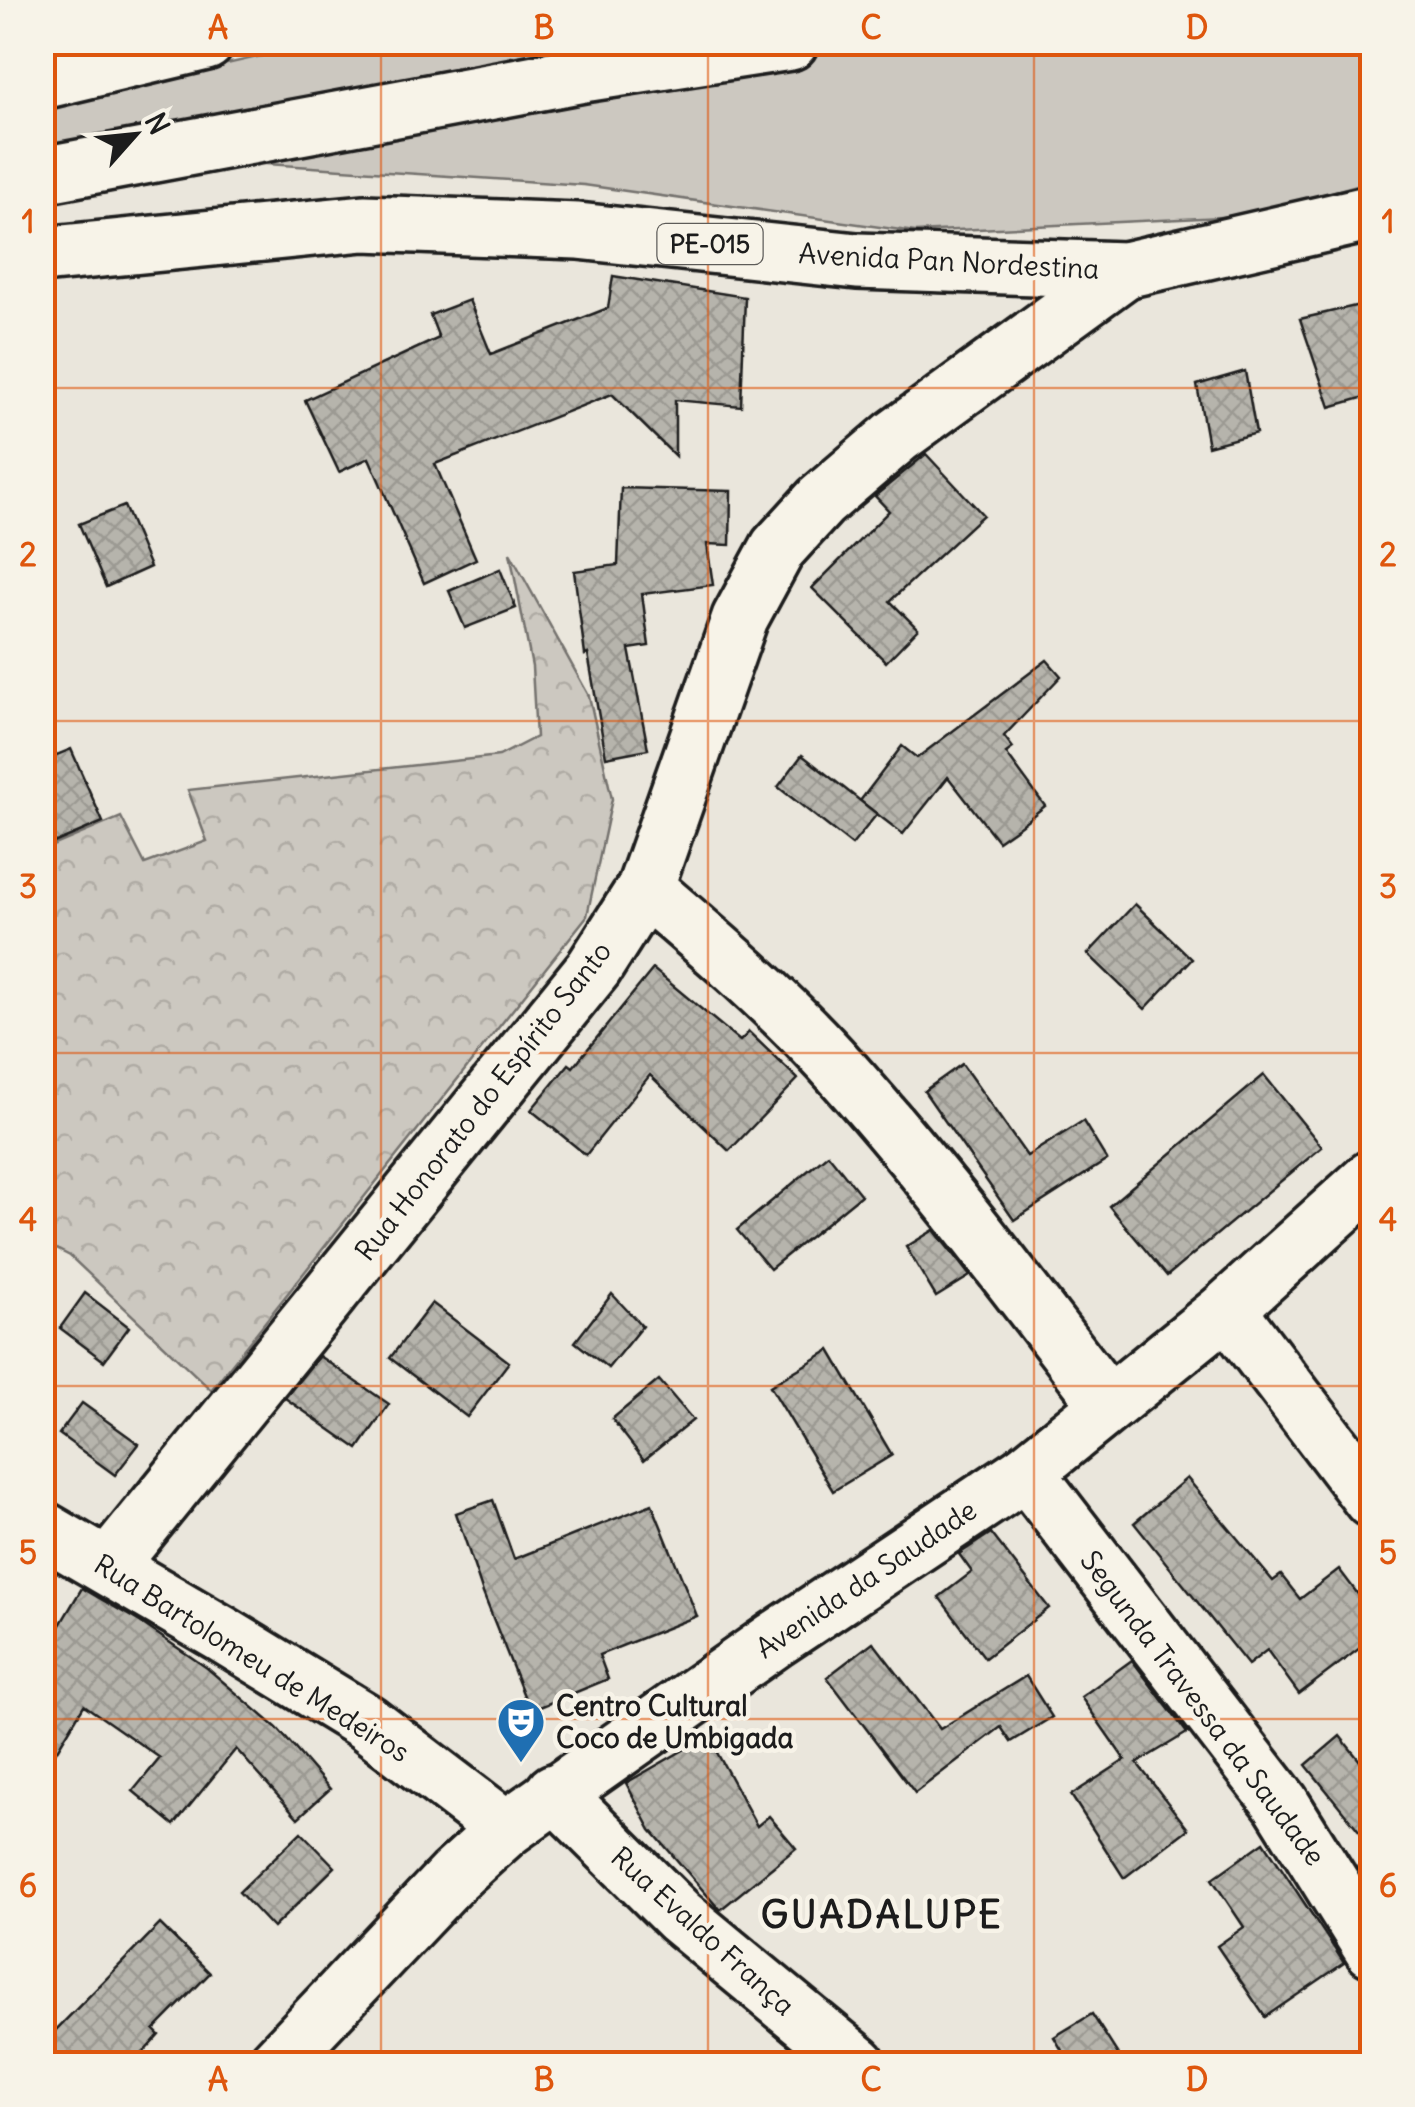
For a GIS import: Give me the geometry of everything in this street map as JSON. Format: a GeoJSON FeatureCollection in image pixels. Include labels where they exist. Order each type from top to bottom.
{"type":"FeatureCollection","features":[{"type":"Feature","properties":{"kind":"main road"},"geometry":{"type":"LineString","coordinates":[[42,81],[206,42]]}},
{"type":"Feature","properties":{"kind":"main road"},"geometry":{"type":"LineString","coordinates":[[42,175],[590,73],[790,42]]}},
{"type":"Feature","properties":{"kind":"main road","name":"Avenida Pan Nordestina"},"geometry":{"type":"LineString","coordinates":[[42,255],[364,223],[578,231],[857,262],[1124,270],[1372,212]]}},
{"type":"Feature","properties":{"kind":"main road","name":"Rua Honorato do Espírito Santo"},"geometry":{"type":"LineString","coordinates":[[108,1567],[594,968],[644,888],[740,618],[778,548],[821,501],[897,436],[1124,270]]}},
{"type":"Feature","properties":{"kind":"main road"},"geometry":{"type":"LineString","coordinates":[[644,888],[736,966],[828,1056],[940,1185],[1108,1404]]}},
{"type":"Feature","properties":{"kind":"main road","name":"Avenida da Saudade"},"geometry":{"type":"LineString","coordinates":[[276,2064],[453,1877],[506,1829],[554,1792],[1026,1472],[1226,1309],[1372,1178]]}},
{"type":"Feature","properties":{"kind":"main road"},"geometry":{"type":"LineString","coordinates":[[1226,1309],[1372,1500]]}},
{"type":"Feature","properties":{"kind":"main road","name":"Segunda Travessa da Saudade"},"geometry":{"type":"LineString","coordinates":[[1026,1472],[1282,1803],[1372,1949]]}},
{"type":"Feature","properties":{"kind":"main road","name":"Rua Bartolomeu de Medeiros"},"geometry":{"type":"LineString","coordinates":[[42,1530],[366,1722],[506,1829]]}},
{"type":"Feature","properties":{"kind":"main road","name":"Rua Evaldo França"},"geometry":{"type":"LineString","coordinates":[[554,1792],[679,1916],[858,2064]]}},
{"type":"Feature","properties":{"kind":"green space"},"geometry":{"type":"Polygon","coordinates":[[[318,43],[797,43],[43,175],[43,112],[114,90],[318,43]]]}},
{"type":"Feature","properties":{"kind":"green space"},"geometry":{"type":"Polygon","coordinates":[[[873,43],[1372,43],[1372,181],[1243,216],[915,232],[584,185],[266,164],[307,133],[873,43]]]}},
{"type":"Feature","properties":{"kind":"green space"},"geometry":{"type":"Polygon","coordinates":[[[510,553],[589,696],[612,799],[587,916],[211,1390],[70,1256],[43,1242],[43,850],[121,817],[145,864],[207,841],[188,790],[499,756],[536,737],[532,667],[510,553]]]}},
{"type":"Feature","properties":{"kind":"building"},"geometry":{"type":"Polygon","coordinates":[[[613,276],[745,297],[741,406],[675,400],[675,456],[612,394],[435,464],[476,559],[424,583],[369,458],[339,472],[305,400],[439,338],[430,315],[469,300],[491,354],[608,308],[613,276]]]}},
{"type":"Feature","properties":{"kind":"building"},"geometry":{"type":"Polygon","coordinates":[[[1372,302],[1372,395],[1330,407],[1300,319],[1372,302]]]}},
{"type":"Feature","properties":{"kind":"building"},"geometry":{"type":"Polygon","coordinates":[[[1245,371],[1256,433],[1208,446],[1197,385],[1245,371]]]}},
{"type":"Feature","properties":{"kind":"building"},"geometry":{"type":"Polygon","coordinates":[[[926,454],[983,515],[890,601],[918,629],[886,662],[812,588],[889,511],[875,496],[926,454]]]}},
{"type":"Feature","properties":{"kind":"building"},"geometry":{"type":"Polygon","coordinates":[[[621,488],[731,491],[730,545],[707,544],[713,585],[642,594],[649,646],[629,649],[648,749],[606,757],[588,654],[585,655],[574,571],[618,565],[621,488]]]}},
{"type":"Feature","properties":{"kind":"building"},"geometry":{"type":"Polygon","coordinates":[[[124,506],[150,567],[106,587],[79,524],[124,506]]]}},
{"type":"Feature","properties":{"kind":"building"},"geometry":{"type":"Polygon","coordinates":[[[500,569],[516,608],[465,628],[449,591],[500,569]]]}},
{"type":"Feature","properties":{"kind":"building"},"geometry":{"type":"Polygon","coordinates":[[[1047,660],[1061,676],[1004,736],[1013,748],[1006,753],[1045,806],[1018,827],[998,841],[948,777],[903,834],[860,801],[902,746],[917,758],[1047,660]]]}},
{"type":"Feature","properties":{"kind":"building"},"geometry":{"type":"Polygon","coordinates":[[[71,749],[103,822],[42,848],[42,761],[71,749]]]}},
{"type":"Feature","properties":{"kind":"building"},"geometry":{"type":"Polygon","coordinates":[[[802,755],[877,814],[852,845],[778,787],[802,755]]]}},
{"type":"Feature","properties":{"kind":"building"},"geometry":{"type":"Polygon","coordinates":[[[1135,904],[1192,959],[1145,1009],[1088,954],[1135,904]]]}},
{"type":"Feature","properties":{"kind":"building"},"geometry":{"type":"Polygon","coordinates":[[[653,969],[740,1041],[749,1032],[798,1079],[729,1151],[650,1075],[586,1155],[531,1110],[569,1064],[573,1067],[653,969]]]}},
{"type":"Feature","properties":{"kind":"building"},"geometry":{"type":"Polygon","coordinates":[[[962,1064],[1027,1156],[1083,1121],[1107,1160],[1014,1220],[924,1091],[962,1064]]]}},
{"type":"Feature","properties":{"kind":"building"},"geometry":{"type":"Polygon","coordinates":[[[1264,1075],[1322,1147],[1167,1276],[1109,1206],[1264,1075]]]}},
{"type":"Feature","properties":{"kind":"building"},"geometry":{"type":"Polygon","coordinates":[[[828,1154],[861,1195],[770,1269],[737,1230],[828,1154]]]}},
{"type":"Feature","properties":{"kind":"building"},"geometry":{"type":"Polygon","coordinates":[[[934,1230],[970,1276],[936,1297],[906,1247],[934,1230]]]}},
{"type":"Feature","properties":{"kind":"building"},"geometry":{"type":"Polygon","coordinates":[[[85,1293],[129,1327],[104,1361],[60,1328],[85,1293]]]}},
{"type":"Feature","properties":{"kind":"building"},"geometry":{"type":"Polygon","coordinates":[[[612,1294],[642,1326],[608,1368],[575,1342],[612,1294]]]}},
{"type":"Feature","properties":{"kind":"building"},"geometry":{"type":"Polygon","coordinates":[[[432,1303],[509,1362],[467,1417],[390,1358],[432,1303]]]}},
{"type":"Feature","properties":{"kind":"building"},"geometry":{"type":"Polygon","coordinates":[[[830,1350],[892,1455],[833,1491],[770,1386],[830,1350]]]}},
{"type":"Feature","properties":{"kind":"building"},"geometry":{"type":"Polygon","coordinates":[[[319,1356],[389,1404],[358,1449],[285,1398],[319,1356]]]}},
{"type":"Feature","properties":{"kind":"building"},"geometry":{"type":"Polygon","coordinates":[[[659,1380],[693,1420],[644,1460],[612,1419],[659,1380]]]}},
{"type":"Feature","properties":{"kind":"building"},"geometry":{"type":"Polygon","coordinates":[[[82,1403],[139,1444],[115,1475],[59,1434],[82,1403]]]}},
{"type":"Feature","properties":{"kind":"building"},"geometry":{"type":"Polygon","coordinates":[[[1187,1478],[1273,1581],[1281,1575],[1300,1599],[1339,1569],[1372,1613],[1372,1639],[1299,1694],[1267,1650],[1248,1665],[1134,1523],[1187,1478]]]}},
{"type":"Feature","properties":{"kind":"building"},"geometry":{"type":"Polygon","coordinates":[[[493,1500],[514,1559],[652,1504],[697,1616],[599,1655],[608,1679],[530,1711],[456,1513],[493,1500]]]}},
{"type":"Feature","properties":{"kind":"building"},"geometry":{"type":"Polygon","coordinates":[[[991,1533],[1049,1608],[985,1658],[939,1597],[972,1572],[959,1554],[991,1533]]]}},
{"type":"Feature","properties":{"kind":"building"},"geometry":{"type":"Polygon","coordinates":[[[82,1588],[207,1668],[277,1728],[330,1789],[298,1818],[236,1749],[174,1825],[133,1791],[160,1758],[84,1705],[42,1775],[42,1655],[82,1588]]]}},
{"type":"Feature","properties":{"kind":"building"},"geometry":{"type":"Polygon","coordinates":[[[873,1642],[940,1729],[1026,1676],[1052,1717],[1011,1742],[1001,1727],[915,1793],[827,1677],[873,1642]]]}},
{"type":"Feature","properties":{"kind":"building"},"geometry":{"type":"Polygon","coordinates":[[[1132,1660],[1187,1733],[1137,1763],[1188,1829],[1124,1878],[1071,1795],[1125,1760],[1081,1697],[1132,1660]]]}},
{"type":"Feature","properties":{"kind":"building"},"geometry":{"type":"Polygon","coordinates":[[[708,1736],[757,1826],[769,1816],[796,1848],[720,1910],[651,1830],[626,1783],[708,1736]]]}},
{"type":"Feature","properties":{"kind":"building"},"geometry":{"type":"Polygon","coordinates":[[[1340,1736],[1372,1776],[1372,1847],[1306,1765],[1340,1736]]]}},
{"type":"Feature","properties":{"kind":"building"},"geometry":{"type":"Polygon","coordinates":[[[301,1832],[335,1867],[273,1928],[239,1892],[301,1832]]]}},
{"type":"Feature","properties":{"kind":"building"},"geometry":{"type":"Polygon","coordinates":[[[1264,1842],[1344,1963],[1265,2017],[1217,1946],[1244,1927],[1212,1879],[1264,1842]]]}},
{"type":"Feature","properties":{"kind":"building"},"geometry":{"type":"Polygon","coordinates":[[[160,1924],[210,1973],[154,2030],[159,2035],[133,2064],[42,2064],[42,2044],[160,1924]]]}},
{"type":"Feature","properties":{"kind":"building"},"geometry":{"type":"Polygon","coordinates":[[[1092,2014],[1124,2064],[1070,2064],[1054,2037],[1092,2014]]]}},
{"type":"Feature","properties":{"kind":"place","name":"Centro Cultural Coco de Umbigada"},"geometry":{"type":"Point","coordinates":[521,1764]}},
{"type":"Feature","properties":{"kind":"district","name":"GUADALUPE"},"geometry":{"type":"Point","coordinates":[882,1914]}}]}
